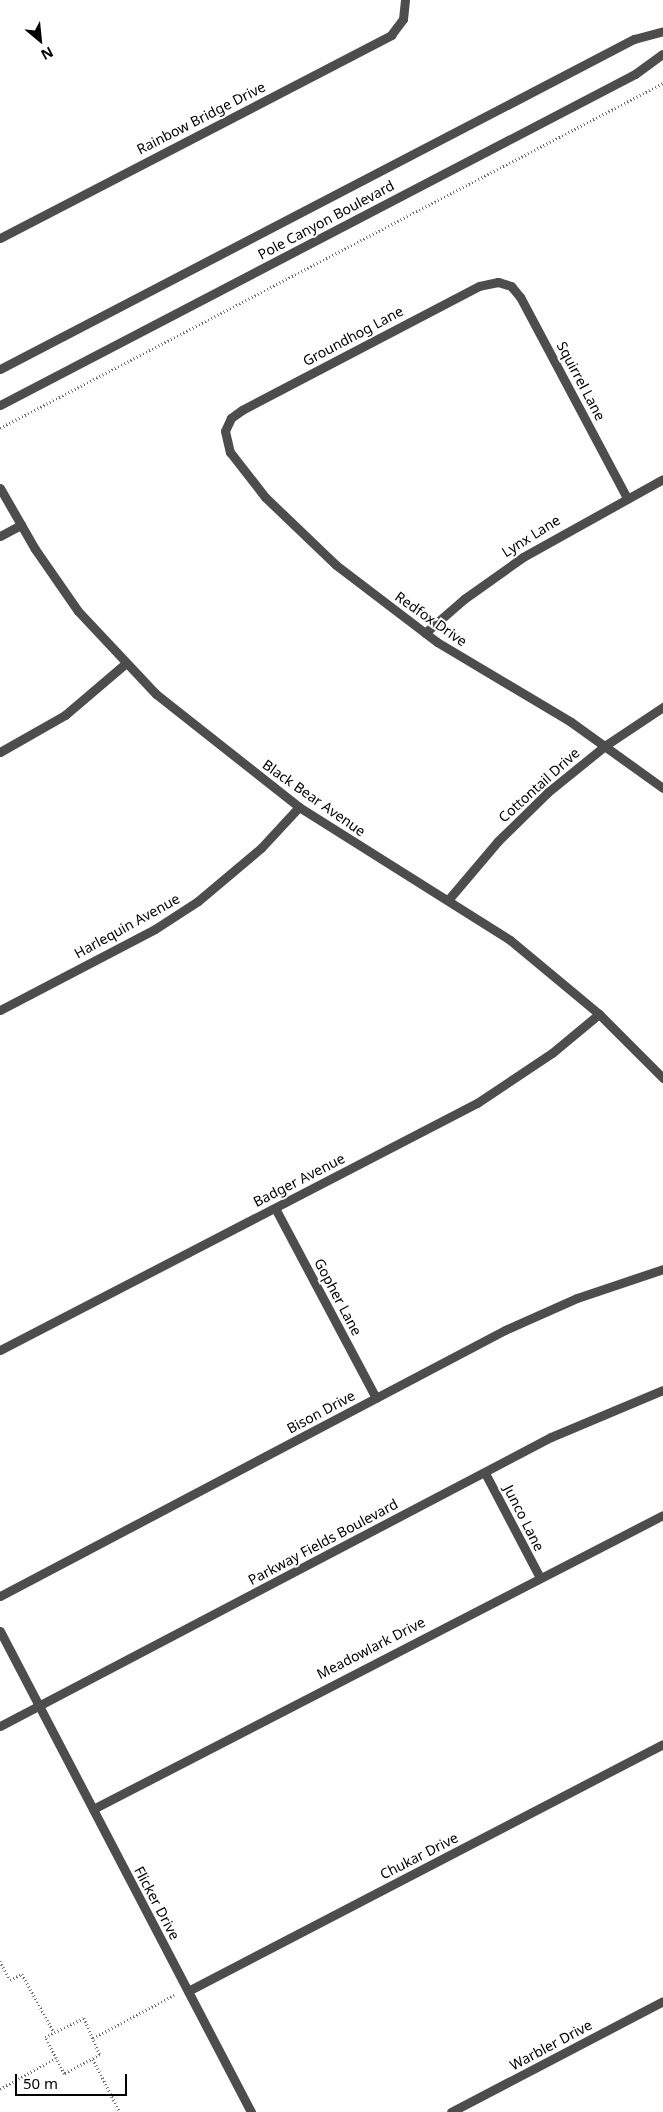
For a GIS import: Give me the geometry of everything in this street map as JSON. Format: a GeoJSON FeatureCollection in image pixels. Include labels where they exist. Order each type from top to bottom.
{"type":"FeatureCollection","features":[{"type":"Feature","properties":{"kind":"street","name":"Rainbow Bridge Drive"},"geometry":{"type":"LineString","coordinates":[[0,238],[385,38],[400,25],[405,13],[404,0]]}},
{"type":"Feature","properties":{"kind":"street","name":"Pole Canyon Boulevard"},"geometry":{"type":"LineString","coordinates":[[0,369],[620,46],[663,30]]}},
{"type":"Feature","properties":{"kind":"street","name":"Pole Canyon Boulevard"},"geometry":{"type":"LineString","coordinates":[[0,405],[634,74],[663,54]]}},
{"type":"Feature","properties":{"kind":"street","name":"Groundhog Lane"},"geometry":{"type":"LineString","coordinates":[[225,431],[231,418],[242,410],[479,286],[492,282],[504,283]]}},
{"type":"Feature","properties":{"kind":"street","name":"Squirrel Lane"},"geometry":{"type":"LineString","coordinates":[[504,283],[520,297],[627,498]]}},
{"type":"Feature","properties":{"kind":"street","name":"Redfox Drive"},"geometry":{"type":"LineString","coordinates":[[225,431],[230,452],[291,524],[336,565],[425,634],[606,745],[663,788]]}},
{"type":"Feature","properties":{"kind":"street","name":"Lynx Lane"},"geometry":{"type":"LineString","coordinates":[[425,634],[464,599],[523,557],[663,479]]}},
{"type":"Feature","properties":{"kind":"street","name":"Black Bear Avenue"},"geometry":{"type":"LineString","coordinates":[[0,488],[21,525],[73,603],[125,664],[191,724],[299,807],[510,940],[599,1014],[663,1078]]}},
{"type":"Feature","properties":{"kind":"street"},"geometry":{"type":"LineString","coordinates":[[0,536],[21,525]]}},
{"type":"Feature","properties":{"kind":"street"},"geometry":{"type":"LineString","coordinates":[[0,752],[65,716],[125,664]]}},
{"type":"Feature","properties":{"kind":"street","name":"Cottontail Drive"},"geometry":{"type":"LineString","coordinates":[[448,900],[522,816],[606,745],[663,707]]}},
{"type":"Feature","properties":{"kind":"street","name":"Harlequin Avenue"},"geometry":{"type":"LineString","coordinates":[[0,1010],[154,929],[198,901],[261,848],[299,807]]}},
{"type":"Feature","properties":{"kind":"street","name":"Badger Avenue"},"geometry":{"type":"LineString","coordinates":[[0,1350],[485,1098],[552,1053],[599,1014]]}},
{"type":"Feature","properties":{"kind":"street","name":"Gopher Lane"},"geometry":{"type":"LineString","coordinates":[[275,1208],[376,1398]]}},
{"type":"Feature","properties":{"kind":"street","name":"Bison Drive"},"geometry":{"type":"LineString","coordinates":[[0,1596],[541,1313],[663,1269]]}},
{"type":"Feature","properties":{"kind":"street","name":"Parkway Fields Boulevard"},"geometry":{"type":"LineString","coordinates":[[0,1726],[578,1424],[663,1390]]}},
{"type":"Feature","properties":{"kind":"street","name":"Junco Lane"},"geometry":{"type":"LineString","coordinates":[[485,1472],[539,1576]]}},
{"type":"Feature","properties":{"kind":"street","name":"Meadowlark Drive"},"geometry":{"type":"LineString","coordinates":[[93,1809],[539,1576],[663,1515]]}},
{"type":"Feature","properties":{"kind":"street","name":"Flicker Drive"},"geometry":{"type":"LineString","coordinates":[[0,1631],[251,2112]]}},
{"type":"Feature","properties":{"kind":"street","name":"Chukar Drive"},"geometry":{"type":"LineString","coordinates":[[188,1992],[663,1744]]}},
{"type":"Feature","properties":{"kind":"street","name":"Warbler Drive"},"geometry":{"type":"LineString","coordinates":[[451,2112],[663,2002]]}},
{"type":"Feature","properties":{"kind":"path"},"geometry":{"type":"LineString","coordinates":[[0,428],[663,84]]}},
{"type":"Feature","properties":{"kind":"path"},"geometry":{"type":"LineString","coordinates":[[0,1961],[10,1980],[22,1974],[54,2032]]}},
{"type":"Feature","properties":{"kind":"path"},"geometry":{"type":"LineString","coordinates":[[93,2038],[174,1995]]}},
{"type":"Feature","properties":{"kind":"path"},"geometry":{"type":"LineString","coordinates":[[84,2018],[100,2055],[64,2074],[45,2037],[54,2032],[84,2018]]}},
{"type":"Feature","properties":{"kind":"path"},"geometry":{"type":"LineString","coordinates":[[0,2089],[56,2058]]}},
{"type":"Feature","properties":{"kind":"path"},"geometry":{"type":"LineString","coordinates":[[93,2059],[120,2112]]}}]}
